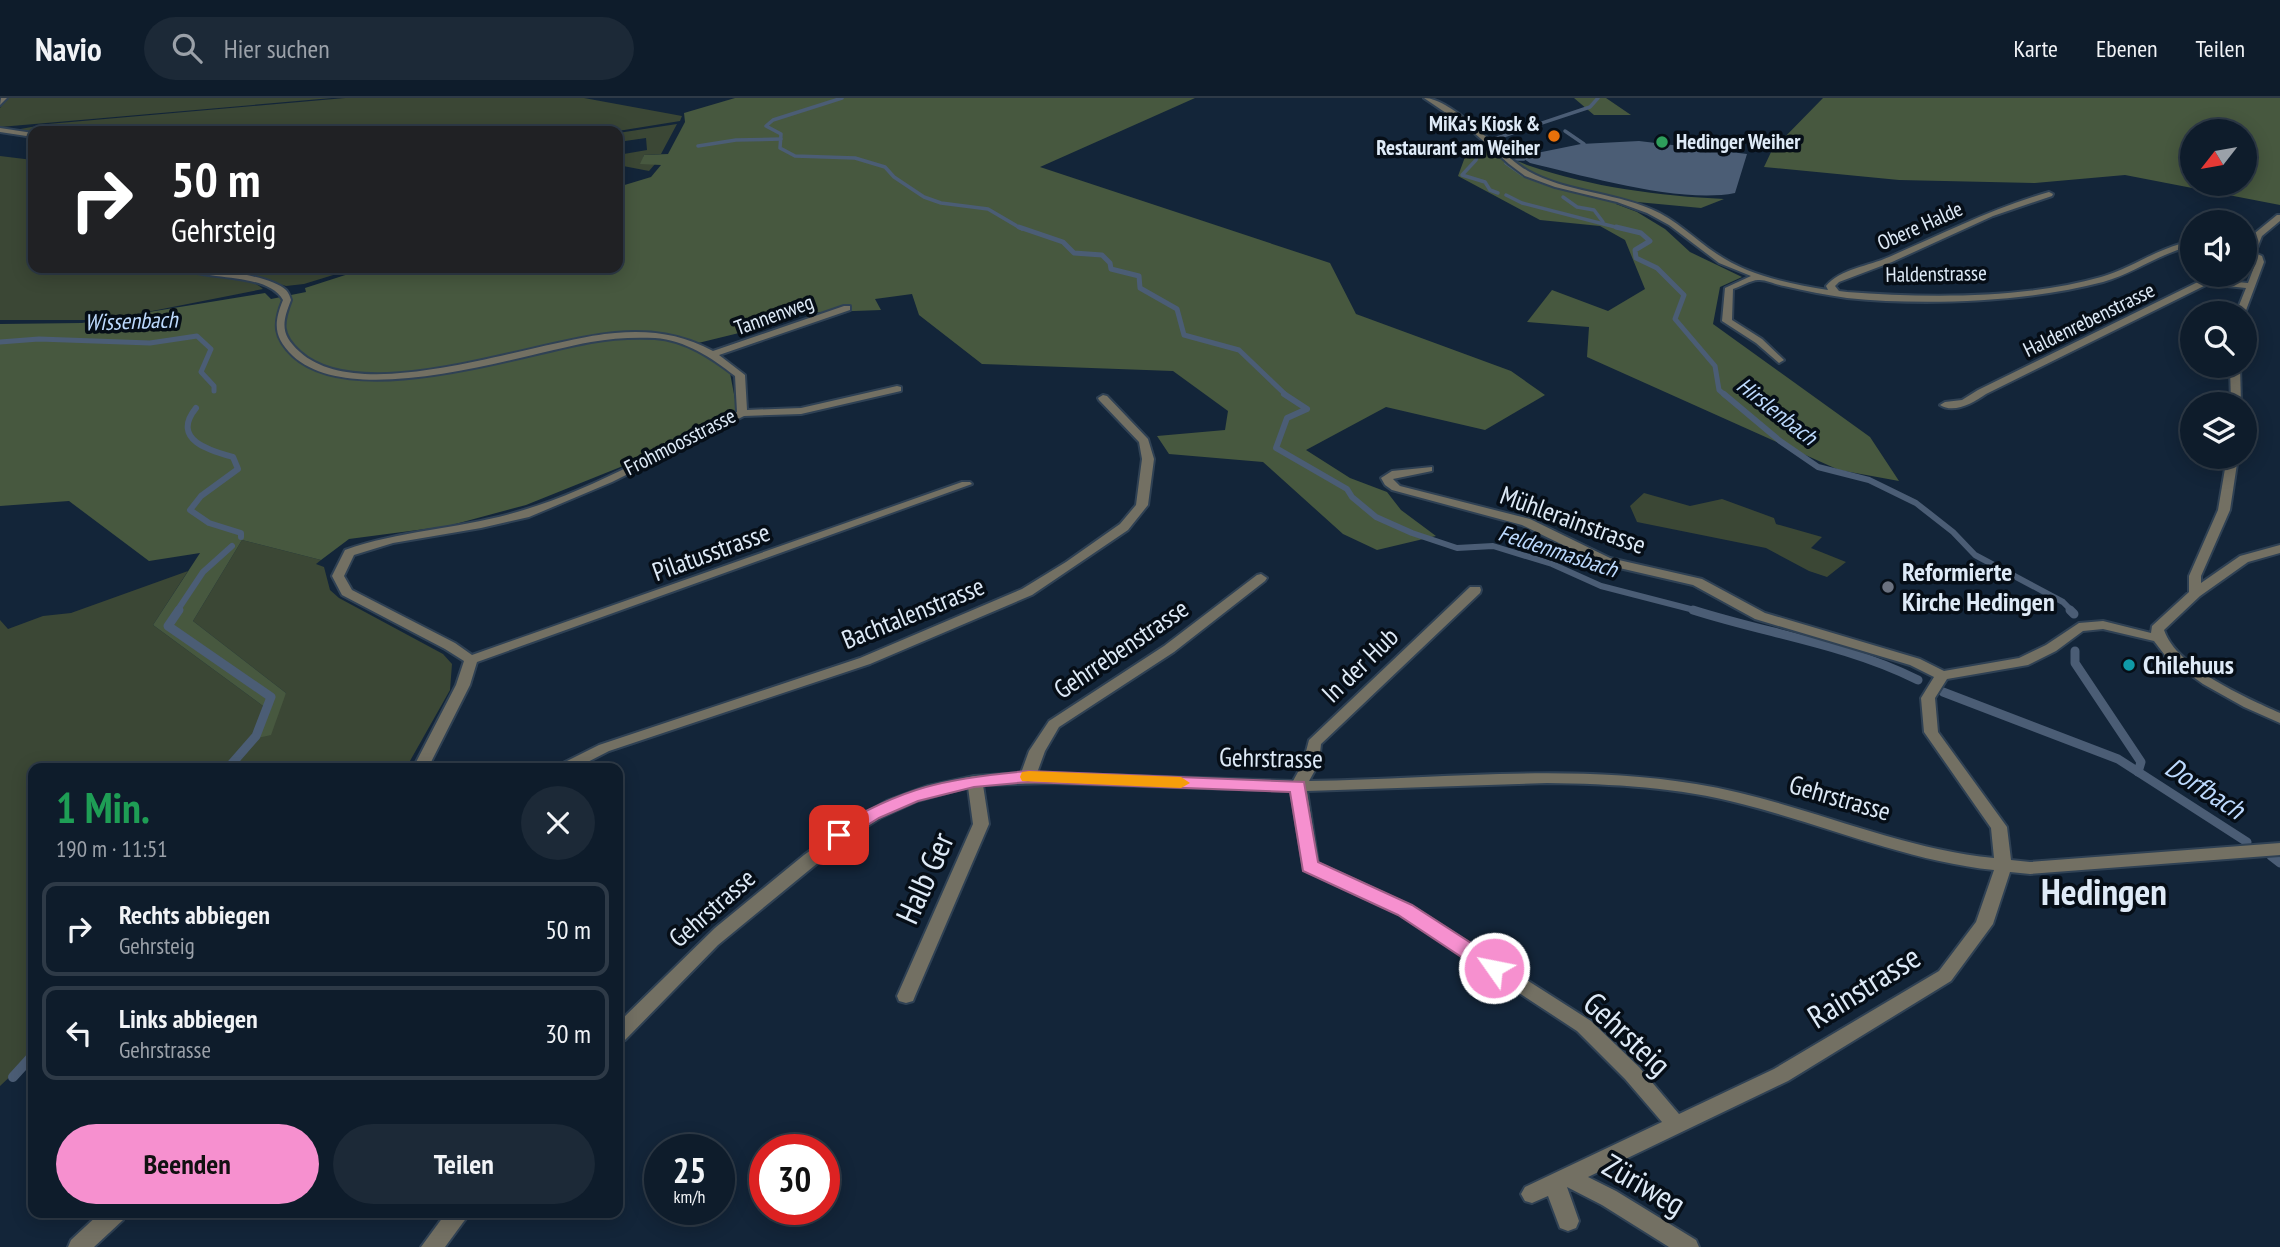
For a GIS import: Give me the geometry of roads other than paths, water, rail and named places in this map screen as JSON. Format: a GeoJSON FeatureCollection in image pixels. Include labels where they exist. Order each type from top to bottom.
{"type":"FeatureCollection","features":[{"type":"Feature","properties":{"kind":"street"},"geometry":{"type":"LineString","coordinates":[[0,103],[4,98]]}},
{"type":"Feature","properties":{"kind":"street","name":"Haldenstrasse"},"geometry":{"type":"LineString","coordinates":[[1427,98],[1466,122],[1490,142],[1504,159],[1529,174],[1647,209],[1671,222],[1708,254],[1757,277],[1787,285],[1835,292],[1916,298],[2049,290],[2119,274],[2180,245]]}},
{"type":"Feature","properties":{"kind":"street"},"geometry":{"type":"LineString","coordinates":[[0,130],[28,134]]}},
{"type":"Feature","properties":{"kind":"street","name":"Obere Halde"},"geometry":{"type":"LineString","coordinates":[[1835,292],[1830,286],[1836,280],[1889,260],[1990,214],[2049,194]]}},
{"type":"Feature","properties":{"kind":"street"},"geometry":{"type":"LineString","coordinates":[[2257,236],[2280,217]]}},
{"type":"Feature","properties":{"kind":"street","name":"Frohmoosstrasse"},"geometry":{"type":"LineString","coordinates":[[220,273],[247,277],[282,291],[287,300],[278,321],[279,334],[286,345],[311,366],[330,373],[362,376],[404,375],[621,335],[660,335],[714,354],[740,375],[742,413],[637,466],[526,513],[484,526],[373,542],[349,553],[338,576],[347,592],[450,646],[471,660]]}},
{"type":"Feature","properties":{"kind":"street"},"geometry":{"type":"LineString","coordinates":[[1757,277],[1729,288],[1727,321],[1759,341],[1779,360]]}},
{"type":"Feature","properties":{"kind":"street","name":"Haldenrebenstrasse"},"geometry":{"type":"LineString","coordinates":[[1945,405],[1965,403],[1982,391],[2194,287]]}},
{"type":"Feature","properties":{"kind":"street","name":"Tannenweg"},"geometry":{"type":"LineString","coordinates":[[714,354],[847,308]]}},
{"type":"Feature","properties":{"kind":"street"},"geometry":{"type":"LineString","coordinates":[[742,413],[800,411],[897,389]]}},
{"type":"Feature","properties":{"kind":"street","name":"Bachtalenstrasse"},"geometry":{"type":"LineString","coordinates":[[574,763],[604,748],[864,661],[1027,592],[1070,565],[1124,527],[1142,505],[1148,459],[1144,441],[1103,398]]}},
{"type":"Feature","properties":{"kind":"street","name":"Mühlerainstrasse"},"geometry":{"type":"LineString","coordinates":[[1428,469],[1392,474],[1387,478],[1396,488],[1526,522],[1606,561],[1697,582],[1760,616],[1915,662],[1942,676]]}},
{"type":"Feature","properties":{"kind":"street"},"geometry":{"type":"LineString","coordinates":[[2195,593],[2195,576],[2224,510],[2230,469]]}},
{"type":"Feature","properties":{"kind":"street","name":"Pilatusstrasse"},"geometry":{"type":"LineString","coordinates":[[471,660],[966,484]]}},
{"type":"Feature","properties":{"kind":"street"},"geometry":{"type":"LineString","coordinates":[[2157,638],[2157,629],[2195,593],[2244,559],[2280,549]]}},
{"type":"Feature","properties":{"kind":"street","name":"Gehrrebenstrasse"},"geometry":{"type":"LineString","coordinates":[[1028,776],[1037,751],[1054,724],[1169,649],[1261,578]]}},
{"type":"Feature","properties":{"kind":"street","name":"In der Hub"},"geometry":{"type":"LineString","coordinates":[[1298,786],[1311,763],[1314,743],[1475,590]]}},
{"type":"Feature","properties":{"kind":"street"},"geometry":{"type":"LineString","coordinates":[[2280,719],[2228,693],[2168,651],[2157,638],[2103,625],[2079,626],[2051,648],[2023,662],[1942,676],[1928,698],[1931,732],[1999,827],[2003,867],[2029,868],[2280,849]]}},
{"type":"Feature","properties":{"kind":"street"},"geometry":{"type":"LineString","coordinates":[[423,763],[463,685],[471,660]]}},
{"type":"Feature","properties":{"kind":"street","name":"Gehrstrasse"},"geometry":{"type":"LineString","coordinates":[[623,1030],[704,948],[839,835],[873,814],[911,797],[941,787],[974,781],[1028,776],[1298,786],[1553,777],[1646,781],[1751,801],[1948,856],[2003,867]]}},
{"type":"Feature","properties":{"kind":"street","name":"Halb Ger"},"geometry":{"type":"LineString","coordinates":[[905,996],[981,824],[974,781]]}},
{"type":"Feature","properties":{"kind":"street","name":"Gehrsteig"},"geometry":{"type":"LineString","coordinates":[[1298,786],[1310,866],[1405,910],[1584,1026],[1632,1073],[1677,1126]]}},
{"type":"Feature","properties":{"kind":"street","name":"Rainstrasse"},"geometry":{"type":"LineString","coordinates":[[1532,1194],[1781,1075],[1940,980],[1984,924],[2003,867]]}},
{"type":"Feature","properties":{"kind":"street"},"geometry":{"type":"LineString","coordinates":[[1561,1181],[1569,1221]]}},
{"type":"Feature","properties":{"kind":"street","name":"Züriweg"},"geometry":{"type":"LineString","coordinates":[[1561,1181],[1609,1198],[1688,1247]]}},
{"type":"Feature","properties":{"kind":"street"},"geometry":{"type":"LineString","coordinates":[[79,1247],[110,1218]]}},
{"type":"Feature","properties":{"kind":"street"},"geometry":{"type":"LineString","coordinates":[[432,1247],[455,1218]]}},
{"type":"Feature","properties":{"kind":"water","name":"Hedinger Weiher"},"geometry":{"type":"Polygon","coordinates":[[[1639,141],[1747,154],[1735,193],[1688,195],[1661,192],[1578,175],[1530,163],[1524,159],[1527,155],[1581,144],[1639,141]]]}},
{"type":"Feature","properties":{"kind":"waterway","name":"Feldenmasbach"},"geometry":{"type":"LineString","coordinates":[[781,139],[781,134],[766,126],[773,120],[842,98]]}},
{"type":"Feature","properties":{"kind":"waterway","name":"Hirslenbach"},"geometry":{"type":"LineString","coordinates":[[1494,139],[1590,107],[1598,98]]}},
{"type":"Feature","properties":{"kind":"waterway","name":"Hirslenbach"},"geometry":{"type":"LineString","coordinates":[[1565,131],[1584,144]]}},
{"type":"Feature","properties":{"kind":"waterway"},"geometry":{"type":"LineString","coordinates":[[698,146],[736,140],[781,139]]}},
{"type":"Feature","properties":{"kind":"waterway","name":"Feldenmasbach"},"geometry":{"type":"LineString","coordinates":[[781,139],[780,148],[795,156],[855,158],[885,167],[894,177],[924,197],[941,203],[988,209],[1022,229]]}},
{"type":"Feature","properties":{"kind":"waterway","name":"Hirslenbach"},"geometry":{"type":"LineString","coordinates":[[1482,141],[1476,160],[1462,175],[1485,182],[1490,190],[1498,193]]}},
{"type":"Feature","properties":{"kind":"waterway"},"geometry":{"type":"LineString","coordinates":[[1514,159],[1524,159]]}},
{"type":"Feature","properties":{"kind":"waterway"},"geometry":{"type":"LineString","coordinates":[[1506,163],[1523,175],[1544,183]]}},
{"type":"Feature","properties":{"kind":"waterway","name":"Hirslenbach"},"geometry":{"type":"LineString","coordinates":[[1506,195],[1522,203],[1623,229]]}},
{"type":"Feature","properties":{"kind":"waterway"},"geometry":{"type":"LineString","coordinates":[[1563,197],[1577,207],[1594,210],[1603,222]]}},
{"type":"Feature","properties":{"kind":"waterway","name":"Feldenmasbach"},"geometry":{"type":"LineString","coordinates":[[1019,227],[1063,242],[1074,253],[1102,255],[1110,263],[1111,269],[1139,276],[1140,288],[1177,309],[1184,335],[1239,350],[1287,396]]}},
{"type":"Feature","properties":{"kind":"waterway","name":"Hirslenbach"},"geometry":{"type":"LineString","coordinates":[[1616,227],[1641,233],[1650,241],[1635,250],[1636,258],[1657,268],[1684,295],[1675,319],[1715,366],[1719,390],[1726,396]]}},
{"type":"Feature","properties":{"kind":"waterway","name":"Wissenbach"},"geometry":{"type":"LineString","coordinates":[[0,342],[39,339],[150,343],[197,336],[211,349],[201,372],[214,386],[214,391]]}},
{"type":"Feature","properties":{"kind":"waterway","name":"Hirslenbach"},"geometry":{"type":"LineString","coordinates":[[1724,394],[1780,441],[1818,467],[1869,480],[1916,503],[1953,532],[1975,555],[2063,602],[2072,611]]}},
{"type":"Feature","properties":{"kind":"waterway","name":"Feldenmasbach"},"geometry":{"type":"LineString","coordinates":[[1287,396],[1307,409],[1287,418],[1276,448],[1347,489],[1352,497],[1376,517],[1457,548],[1493,546],[1552,564],[1601,586],[1698,611]]}},
{"type":"Feature","properties":{"kind":"waterway","name":"Wissenbach"},"geometry":{"type":"LineString","coordinates":[[196,408],[189,419],[190,436],[205,447],[233,457],[238,469],[201,496],[190,510],[209,523],[241,533],[241,537]]}},
{"type":"Feature","properties":{"kind":"waterway","name":"Wissenbach"},"geometry":{"type":"LineString","coordinates":[[177,611],[203,572],[232,546]]}},
{"type":"Feature","properties":{"kind":"waterway","name":"Wissenbach"},"geometry":{"type":"LineString","coordinates":[[179,610],[168,626],[271,697],[256,736],[232,763]]}},
{"type":"Feature","properties":{"kind":"waterway","name":"Feldenmasbach"},"geometry":{"type":"LineString","coordinates":[[1693,610],[1835,648],[1918,680]]}},
{"type":"Feature","properties":{"kind":"waterway","name":"Hirslenbach"},"geometry":{"type":"LineString","coordinates":[[2070,610],[2074,614]]}},
{"type":"Feature","properties":{"kind":"waterway","name":"Hirslenbach"},"geometry":{"type":"LineString","coordinates":[[2075,651],[2075,663],[2141,762],[2138,772]]}},
{"type":"Feature","properties":{"kind":"waterway","name":"Feldenmasbach"},"geometry":{"type":"LineString","coordinates":[[1943,692],[2118,759],[2138,772]]}},
{"type":"Feature","properties":{"kind":"waterway","name":"Dorfbach"},"geometry":{"type":"LineString","coordinates":[[2138,772],[2247,842]]}},
{"type":"Feature","properties":{"kind":"waterway","name":"Dorfbach"},"geometry":{"type":"LineString","coordinates":[[2271,856],[2280,863]]}},
{"type":"Feature","properties":{"kind":"waterway","name":"Wissenbach"},"geometry":{"type":"LineString","coordinates":[[13,1077],[28,1060]]}},
{"type":"Feature","properties":{"kind":"place","name":"MiKa's Kiosk & Restaurant am Weiher"},"geometry":{"type":"Point","coordinates":[1554,136]}},
{"type":"Feature","properties":{"kind":"place","name":"Hedinger Weiher"},"geometry":{"type":"Point","coordinates":[1662,142]}},
{"type":"Feature","properties":{"kind":"place","name":"Reformierte Kirche Hedingen"},"geometry":{"type":"Point","coordinates":[1888,587]}},
{"type":"Feature","properties":{"kind":"place","name":"Chilehuus"},"geometry":{"type":"Point","coordinates":[2129,665]}},
{"type":"Feature","properties":{"kind":"district","name":"Hedingen"},"geometry":{"type":"Point","coordinates":[2104,892]}}]}
